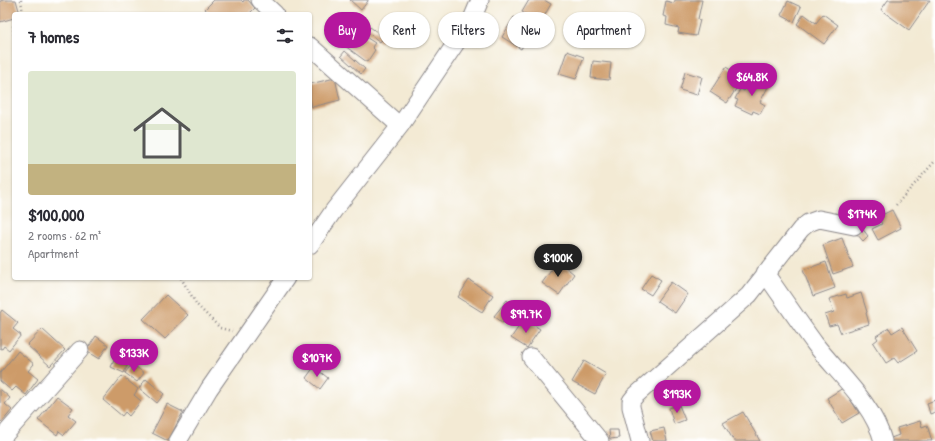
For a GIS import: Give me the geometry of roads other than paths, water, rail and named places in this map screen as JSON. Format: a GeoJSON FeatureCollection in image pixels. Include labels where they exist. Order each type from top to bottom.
{"type":"FeatureCollection","features":[{"type":"Feature","properties":{"kind":"street"},"geometry":{"type":"LineString","coordinates":[[260,0],[273,12]]}},
{"type":"Feature","properties":{"kind":"street"},"geometry":{"type":"LineString","coordinates":[[312,242],[334,210],[400,126],[472,19],[480,0]]}},
{"type":"Feature","properties":{"kind":"street"},"geometry":{"type":"LineString","coordinates":[[312,48],[400,126]]}},
{"type":"Feature","properties":{"kind":"street"},"geometry":{"type":"LineString","coordinates":[[640,441],[631,407],[631,401],[748,295],[801,229],[808,222],[819,219],[854,226]]}},
{"type":"Feature","properties":{"kind":"street"},"geometry":{"type":"LineString","coordinates":[[766,273],[815,344],[872,413],[880,430],[883,441]]}},
{"type":"Feature","properties":{"kind":"street"},"geometry":{"type":"LineString","coordinates":[[178,441],[209,388],[285,280]]}},
{"type":"Feature","properties":{"kind":"street"},"geometry":{"type":"LineString","coordinates":[[0,440],[80,350]]}},
{"type":"Feature","properties":{"kind":"street"},"geometry":{"type":"LineString","coordinates":[[531,357],[600,441]]}}]}
